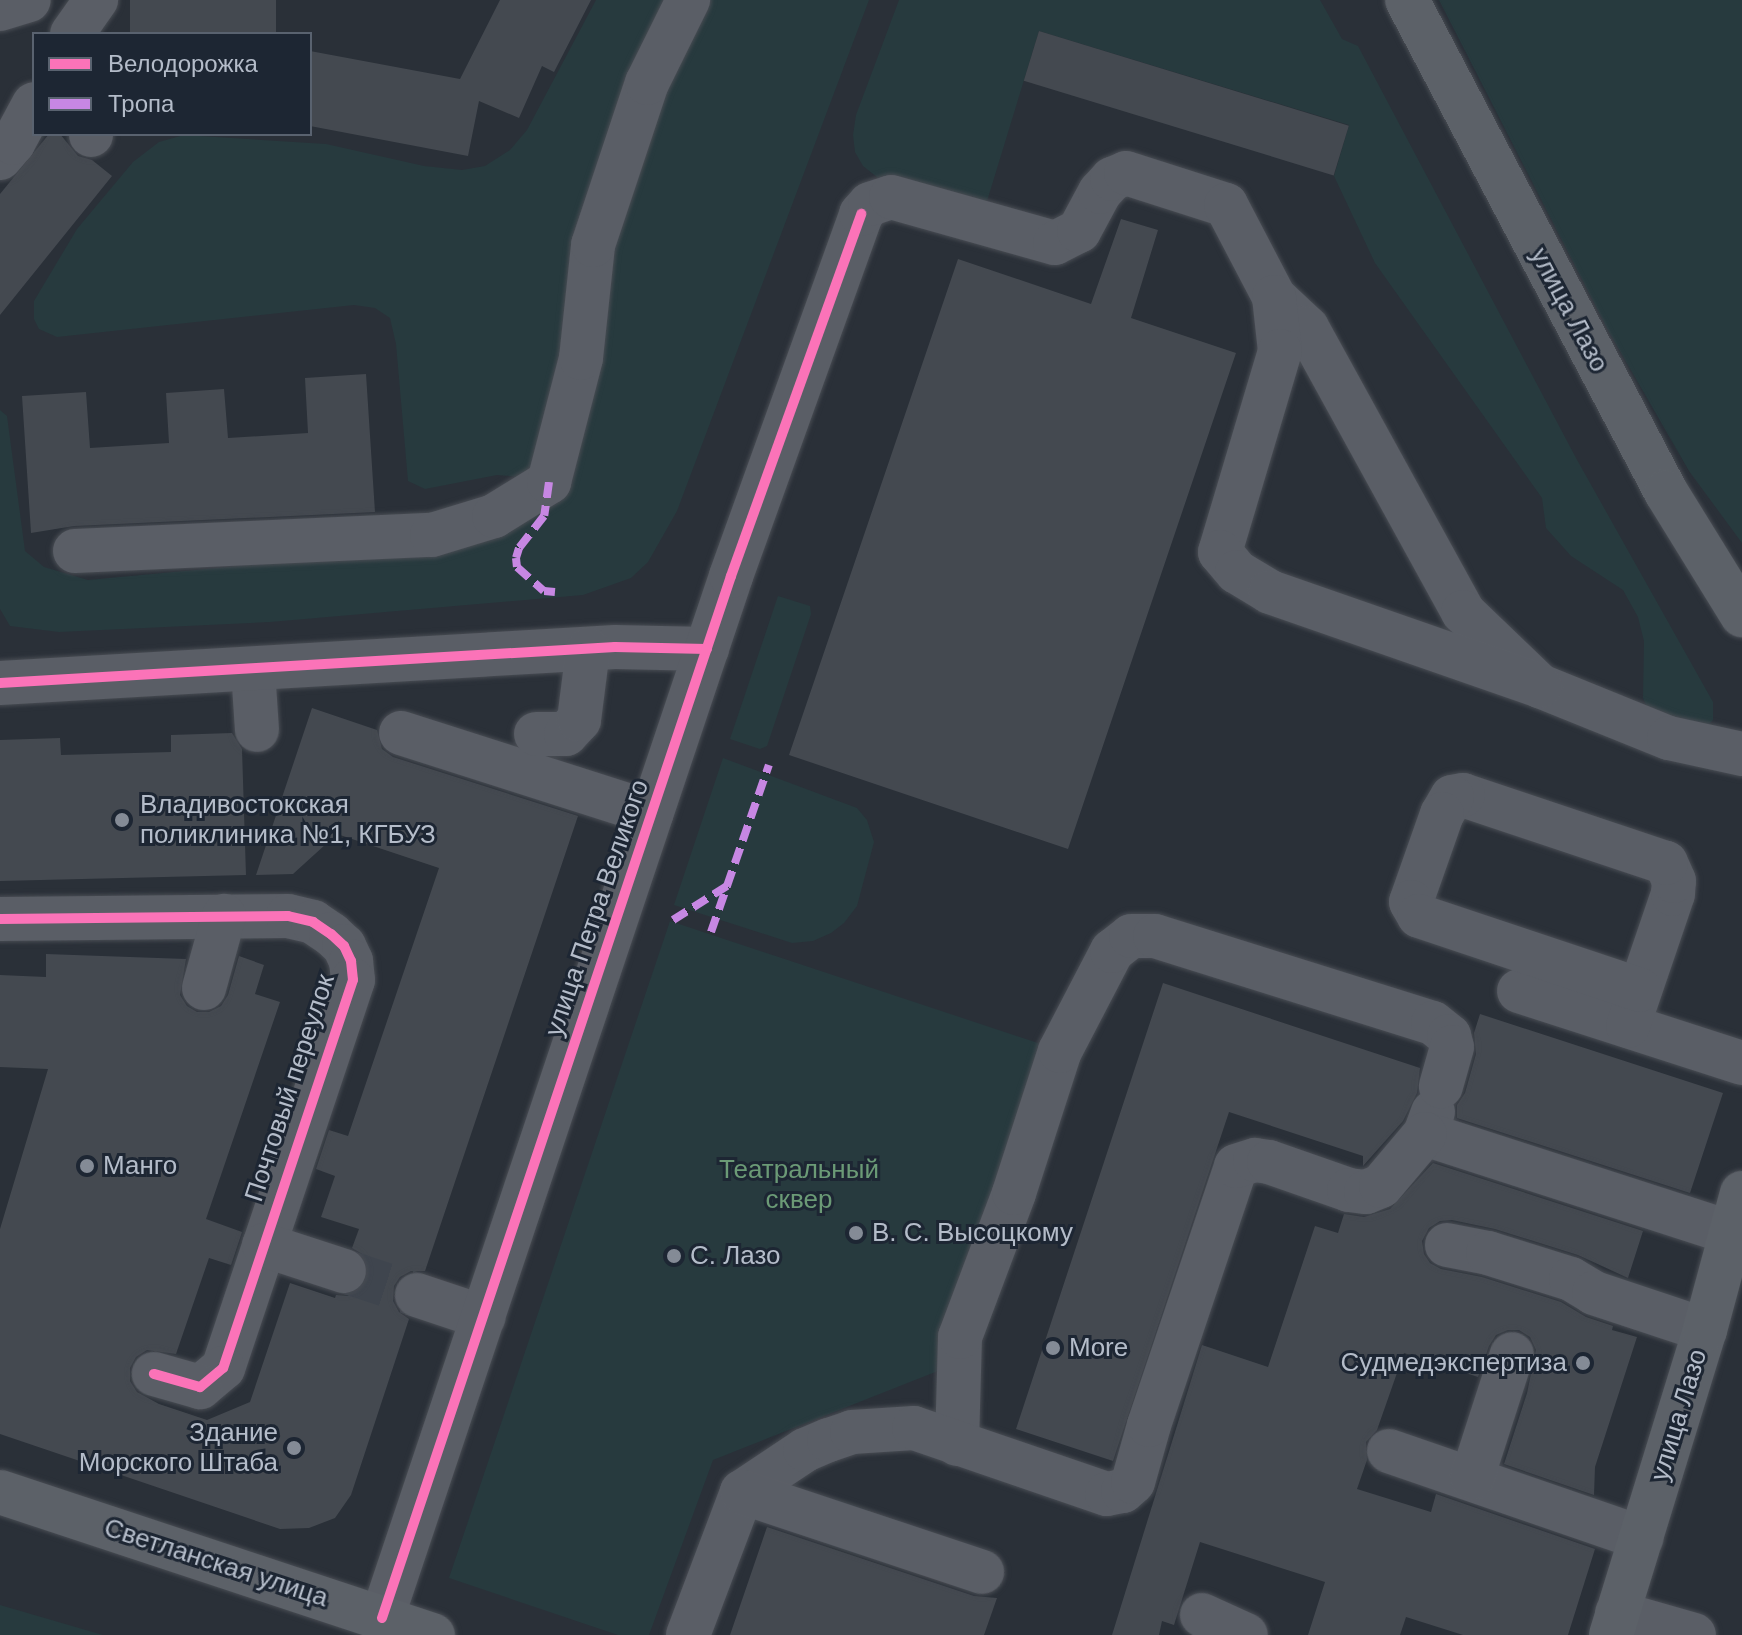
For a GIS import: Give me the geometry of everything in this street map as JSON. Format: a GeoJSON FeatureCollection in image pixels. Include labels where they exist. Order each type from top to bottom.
{"type":"FeatureCollection","features":[{"type":"Feature","properties":{"kind":"main road","name":"улица Лазо"},"geometry":{"type":"LineString","coordinates":[[1407,0],[1666,492],[1742,615]]}},
{"type":"Feature","properties":{"kind":"main road","name":"улица Лазо"},"geometry":{"type":"LineString","coordinates":[[1614,1624],[1705,1330],[1730,1288],[1737,1213]]}},
{"type":"Feature","properties":{"kind":"main road","name":"Светланская улица"},"geometry":{"type":"LineString","coordinates":[[0,1492],[433,1635]]}},
{"type":"Feature","properties":{"kind":"street"},"geometry":{"type":"LineString","coordinates":[[0,9],[29,0]]}},
{"type":"Feature","properties":{"kind":"street"},"geometry":{"type":"LineString","coordinates":[[74,32],[98,0]]}},
{"type":"Feature","properties":{"kind":"street"},"geometry":{"type":"LineString","coordinates":[[98,0],[98,32]]}},
{"type":"Feature","properties":{"kind":"street"},"geometry":{"type":"LineString","coordinates":[[75,551],[432,535],[494,516],[549,482],[581,358],[593,245],[647,83],[688,0]]}},
{"type":"Feature","properties":{"kind":"street"},"geometry":{"type":"LineString","coordinates":[[0,158],[13,143],[32,108]]}},
{"type":"Feature","properties":{"kind":"street","name":"улица Петра Великого"},"geometry":{"type":"LineString","coordinates":[[382,1618],[707,649],[861,214],[879,199],[891,197],[1055,243],[1079,231],[1100,192],[1112,179],[1126,173],[1226,205],[1274,297]]}},
{"type":"Feature","properties":{"kind":"street"},"geometry":{"type":"LineString","coordinates":[[1274,297],[1307,328],[1463,612],[1540,686]]}},
{"type":"Feature","properties":{"kind":"street"},"geometry":{"type":"LineString","coordinates":[[1274,297],[1280,351],[1220,552],[1237,572],[1270,592],[1540,686],[1669,738],[1742,754]]}},
{"type":"Feature","properties":{"kind":"street"},"geometry":{"type":"LineString","coordinates":[[0,683],[654,646],[707,649]]}},
{"type":"Feature","properties":{"kind":"street"},"geometry":{"type":"LineString","coordinates":[[536,734],[566,734],[579,720],[588,650]]}},
{"type":"Feature","properties":{"kind":"street"},"geometry":{"type":"LineString","coordinates":[[253,670],[257,730]]}},
{"type":"Feature","properties":{"kind":"street"},"geometry":{"type":"LineString","coordinates":[[401,733],[652,813]]}},
{"type":"Feature","properties":{"kind":"street"},"geometry":{"type":"LineString","coordinates":[[1634,1008],[1673,894],[1674,881],[1666,863],[1463,795],[1452,797],[1442,814],[1411,902],[1419,916],[1634,1008],[1742,1063]]}},
{"type":"Feature","properties":{"kind":"street"},"geometry":{"type":"LineString","coordinates":[[204,988],[224,916]]}},
{"type":"Feature","properties":{"kind":"street","name":"Почтовый переулок"},"geometry":{"type":"LineString","coordinates":[[0,919],[288,916],[313,922],[344,946],[351,961],[353,980],[223,1368],[200,1387],[154,1374]]}},
{"type":"Feature","properties":{"kind":"street"},"geometry":{"type":"LineString","coordinates":[[688,1635],[742,1492],[805,1450],[852,1432],[914,1428],[957,1444],[1107,1494],[1123,1491],[1133,1482],[1149,1425],[1236,1166],[1255,1160],[1349,1190],[1366,1192],[1381,1186],[1433,1111],[1452,1047],[1449,1036],[1433,1023],[1155,936],[1131,936],[1112,951],[1060,1051],[1014,1193],[960,1337],[957,1444]]}},
{"type":"Feature","properties":{"kind":"street"},"geometry":{"type":"LineString","coordinates":[[1519,991],[1634,1008]]}},
{"type":"Feature","properties":{"kind":"street"},"geometry":{"type":"LineString","coordinates":[[1433,1111],[1737,1213]]}},
{"type":"Feature","properties":{"kind":"street"},"geometry":{"type":"LineString","coordinates":[[264,1245],[327,1266],[279,1194]]}},
{"type":"Feature","properties":{"kind":"street"},"geometry":{"type":"LineString","coordinates":[[1447,1245],[1488,1253],[1571,1279],[1594,1293],[1705,1330]]}},
{"type":"Feature","properties":{"kind":"street"},"geometry":{"type":"LineString","coordinates":[[417,1295],[483,1317]]}},
{"type":"Feature","properties":{"kind":"street"},"geometry":{"type":"LineString","coordinates":[[1472,1478],[1512,1354]]}},
{"type":"Feature","properties":{"kind":"street"},"geometry":{"type":"LineString","coordinates":[[1389,1451],[1641,1538]]}},
{"type":"Feature","properties":{"kind":"street"},"geometry":{"type":"LineString","coordinates":[[742,1492],[982,1572]]}},
{"type":"Feature","properties":{"kind":"street"},"geometry":{"type":"LineString","coordinates":[[1202,1615],[1246,1635]]}},
{"type":"Feature","properties":{"kind":"street"},"geometry":{"type":"LineString","coordinates":[[1614,1624],[1694,1635]]}},
{"type":"Feature","properties":{"kind":"green space"},"geometry":{"type":"Polygon","coordinates":[[[596,0],[674,0],[533,478],[497,475],[425,489],[408,481],[396,344],[390,318],[375,308],[354,305],[57,337],[39,329],[34,319],[34,301],[77,229],[133,162],[159,142],[180,136],[200,136],[326,144],[424,166],[462,170],[485,166],[510,150],[527,130],[596,0]]]}},
{"type":"Feature","properties":{"kind":"green space"},"geometry":{"type":"Polygon","coordinates":[[[700,0],[869,0],[677,511],[648,562],[631,578],[583,595],[270,622],[59,632],[10,626],[0,609],[0,410],[7,416],[25,551],[44,567],[88,580],[428,548],[538,502],[603,247],[700,0]]]}},
{"type":"Feature","properties":{"kind":"green space"},"geometry":{"type":"Polygon","coordinates":[[[899,0],[1320,0],[1342,39],[1358,46],[1576,458],[1713,702],[1713,720],[1705,728],[1650,715],[1643,698],[1644,641],[1638,617],[1623,590],[1571,556],[1546,528],[1542,498],[1375,263],[1334,176],[1349,125],[1039,31],[984,211],[887,185],[863,166],[855,152],[853,135],[856,115],[899,0]]]}},
{"type":"Feature","properties":{"kind":"green space"},"geometry":{"type":"Polygon","coordinates":[[[1439,0],[1742,0],[1742,543],[1689,471],[1609,332],[1439,0]]]}},
{"type":"Feature","properties":{"kind":"green space"},"geometry":{"type":"Polygon","coordinates":[[[778,596],[810,606],[811,614],[767,746],[760,749],[730,739],[778,596]]]}},
{"type":"Feature","properties":{"kind":"green space"},"geometry":{"type":"Polygon","coordinates":[[[723,758],[857,808],[867,820],[874,842],[857,906],[844,923],[831,933],[813,941],[792,943],[674,905],[723,758]]]}},
{"type":"Feature","properties":{"kind":"green space","name":"Театральный сквер"},"geometry":{"type":"Polygon","coordinates":[[[670,921],[1062,1051],[953,1365],[713,1460],[649,1635],[618,1635],[449,1578],[670,921]]]}},
{"type":"Feature","properties":{"kind":"green space"},"geometry":{"type":"Polygon","coordinates":[[[0,1605],[103,1635],[0,1635],[0,1605]]]}},
{"type":"Feature","properties":{"kind":"building"},"geometry":{"type":"Polygon","coordinates":[[[130,0],[276,0],[276,32],[130,32],[130,0]]]}},
{"type":"Feature","properties":{"kind":"building"},"geometry":{"type":"Polygon","coordinates":[[[500,0],[591,0],[554,72],[542,66],[519,118],[479,101],[468,156],[312,126],[312,51],[460,79],[500,0]]]}},
{"type":"Feature","properties":{"kind":"building"},"geometry":{"type":"Polygon","coordinates":[[[1039,31],[1349,126],[1334,175],[1024,81],[1039,31]]]}},
{"type":"Feature","properties":{"kind":"building"},"geometry":{"type":"Polygon","coordinates":[[[47,136],[62,136],[78,156],[92,160],[112,176],[0,315],[0,194],[47,136]]]}},
{"type":"Feature","properties":{"kind":"building"},"geometry":{"type":"Polygon","coordinates":[[[1121,219],[1158,230],[1131,318],[1236,353],[1068,849],[789,755],[958,259],[1091,304],[1121,219]]]}},
{"type":"Feature","properties":{"kind":"building"},"geometry":{"type":"Polygon","coordinates":[[[366,374],[375,512],[74,526],[31,533],[22,396],[86,392],[90,448],[169,443],[166,393],[224,389],[228,438],[308,433],[305,378],[366,374]]]}},
{"type":"Feature","properties":{"kind":"building"},"geometry":{"type":"Polygon","coordinates":[[[312,708],[377,730],[382,749],[393,757],[578,816],[425,1271],[411,1271],[400,1277],[394,1286],[393,1301],[399,1312],[409,1319],[351,1495],[335,1518],[309,1528],[280,1529],[0,1434],[0,1229],[48,1069],[0,1067],[0,975],[46,977],[46,954],[186,959],[180,995],[187,1006],[197,1012],[209,1012],[221,1006],[228,995],[239,956],[264,965],[255,994],[280,1002],[206,1219],[242,1232],[231,1265],[209,1258],[176,1354],[147,1350],[136,1357],[130,1368],[130,1381],[137,1392],[159,1404],[207,1420],[250,1402],[290,1283],[335,1298],[336,1295],[348,1296],[360,1290],[367,1279],[368,1265],[362,1254],[352,1248],[359,1229],[321,1217],[335,1176],[316,1169],[329,1130],[348,1136],[439,868],[337,834],[293,874],[256,875],[312,708]]]}},
{"type":"Feature","properties":{"kind":"building","name":"Владивостокская поликлиника №1, КГБУЗ"},"geometry":{"type":"Polygon","coordinates":[[[232,733],[242,749],[246,875],[0,881],[0,740],[60,738],[61,755],[171,752],[171,735],[232,733]]]}},
{"type":"Feature","properties":{"kind":"building"},"geometry":{"type":"Polygon","coordinates":[[[1163,983],[1420,1068],[1417,1093],[1403,1121],[1363,1166],[1363,1156],[1229,1112],[1113,1461],[1016,1429],[1163,983]]]}},
{"type":"Feature","properties":{"kind":"building"},"geometry":{"type":"Polygon","coordinates":[[[1480,1014],[1723,1093],[1690,1193],[1457,1118],[1457,1105],[1465,1093],[1476,1054],[1474,1033],[1480,1014]]]}},
{"type":"Feature","properties":{"kind":"building"},"geometry":{"type":"Polygon","coordinates":[[[1433,1163],[1643,1231],[1628,1278],[1578,1255],[1495,1229],[1452,1220],[1440,1221],[1429,1228],[1422,1241],[1424,1254],[1430,1263],[1441,1269],[1482,1277],[1561,1302],[1586,1317],[1613,1326],[1612,1330],[1637,1337],[1595,1467],[1594,1495],[1504,1464],[1527,1393],[1536,1350],[1530,1337],[1519,1330],[1496,1335],[1478,1377],[1404,1353],[1377,1430],[1366,1442],[1367,1460],[1357,1489],[1431,1512],[1436,1494],[1595,1549],[1568,1635],[1463,1635],[1406,1617],[1400,1635],[1308,1635],[1325,1582],[1200,1542],[1174,1625],[1162,1621],[1159,1635],[1112,1635],[1202,1345],[1268,1367],[1315,1226],[1338,1233],[1344,1214],[1364,1217],[1390,1209],[1433,1163]]]}},
{"type":"Feature","properties":{"kind":"building"},"geometry":{"type":"Polygon","coordinates":[[[767,1527],[974,1596],[997,1598],[984,1635],[730,1635],[767,1527]]]}},
{"type":"Feature","properties":{"kind":"tunnel"},"geometry":{"type":"LineString","coordinates":[[344,1271],[417,1295]]}},
{"type":"Feature","properties":{"kind":"marked path"},"geometry":{"type":"LineString","coordinates":[[549,482],[544,516],[519,548],[516,558],[517,567],[544,591],[555,592]]}},
{"type":"Feature","properties":{"kind":"marked path"},"geometry":{"type":"LineString","coordinates":[[673,920],[727,886],[769,765]]}},
{"type":"Feature","properties":{"kind":"marked path"},"geometry":{"type":"LineString","coordinates":[[711,932],[727,886]]}},
{"type":"Feature","properties":{"kind":"cycle path"},"geometry":{"type":"LineString","coordinates":[[382,1618],[731,576],[861,214]]}},
{"type":"Feature","properties":{"kind":"cycle path"},"geometry":{"type":"LineString","coordinates":[[0,683],[615,647],[707,649]]}},
{"type":"Feature","properties":{"kind":"cycle path"},"geometry":{"type":"LineString","coordinates":[[0,919],[288,916],[313,922],[331,934],[344,946],[351,961],[353,980],[223,1368],[200,1387],[154,1374]]}},
{"type":"Feature","properties":{"kind":"place","name":"Владивостокская поликлиника №1, КГБУЗ"},"geometry":{"type":"Point","coordinates":[122,820]}},
{"type":"Feature","properties":{"kind":"place","name":"Манго"},"geometry":{"type":"Point","coordinates":[87,1166]}},
{"type":"Feature","properties":{"kind":"place","name":"В. С. Высоцкому"},"geometry":{"type":"Point","coordinates":[856,1233]}},
{"type":"Feature","properties":{"kind":"place","name":"С. Лазо"},"geometry":{"type":"Point","coordinates":[674,1256]}},
{"type":"Feature","properties":{"kind":"place","name":"More"},"geometry":{"type":"Point","coordinates":[1053,1348]}},
{"type":"Feature","properties":{"kind":"place","name":"Судмедэкспертиза"},"geometry":{"type":"Point","coordinates":[1583,1363]}},
{"type":"Feature","properties":{"kind":"place","name":"Здание Морского Штаба"},"geometry":{"type":"Point","coordinates":[294,1448]}}]}
